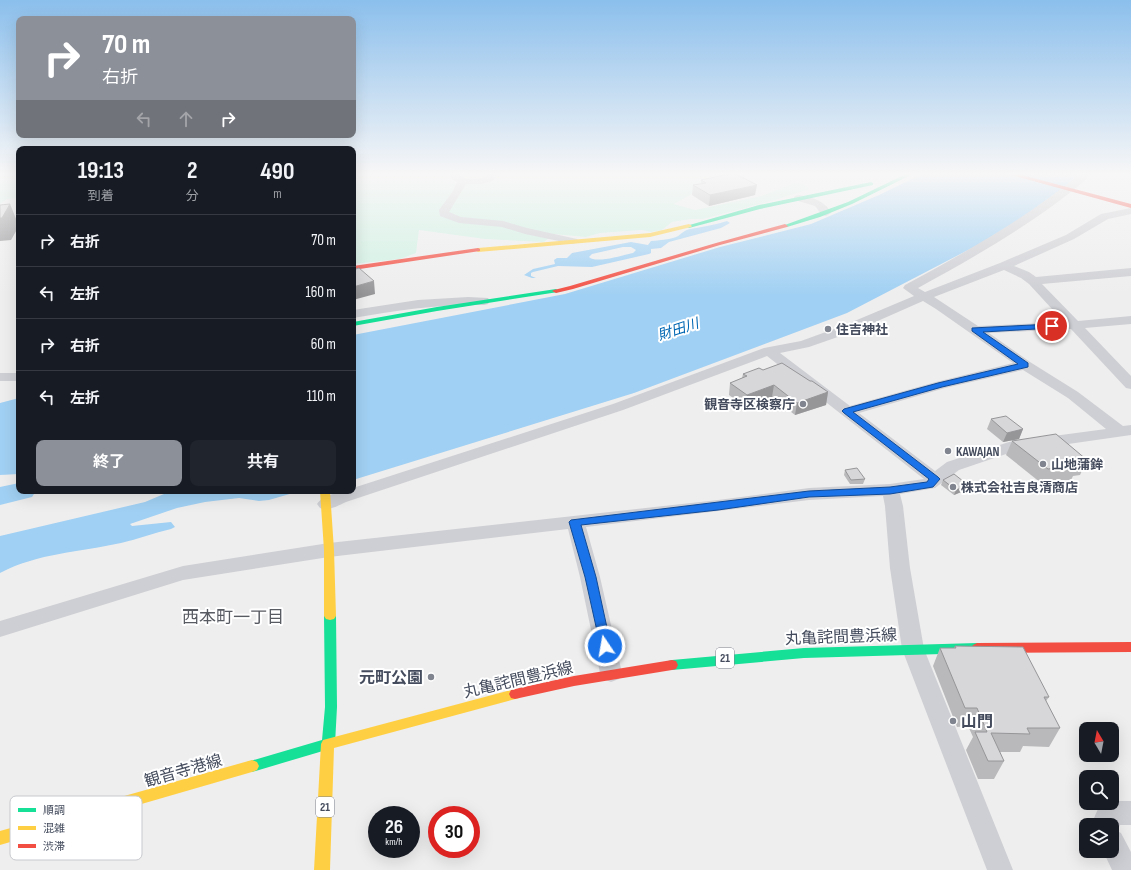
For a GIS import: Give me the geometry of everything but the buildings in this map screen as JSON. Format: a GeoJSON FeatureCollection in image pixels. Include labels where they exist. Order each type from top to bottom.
{"type":"FeatureCollection","features":[{"type":"Feature","properties":{"kind":"street"},"geometry":{"type":"LineString","coordinates":[[444,214],[450,217],[468,222],[503,224],[525,231],[573,241]]}},
{"type":"Feature","properties":{"kind":"street"},"geometry":{"type":"LineString","coordinates":[[356,268],[458,252],[650,235],[672,231],[735,214]]}},
{"type":"Feature","properties":{"kind":"street"},"geometry":{"type":"LineString","coordinates":[[356,323],[429,310],[496,301],[571,288],[718,244],[786,227],[824,214]]}},
{"type":"Feature","properties":{"kind":"street"},"geometry":{"type":"LineString","coordinates":[[896,307],[902,293],[909,288],[990,243],[1018,226],[1034,214]]}},
{"type":"Feature","properties":{"kind":"street"},"geometry":{"type":"LineString","coordinates":[[356,493],[618,407],[769,351],[804,344],[850,328],[896,307],[1004,266],[1070,236],[1105,216],[1117,214]]}},
{"type":"Feature","properties":{"kind":"street"},"geometry":{"type":"LineString","coordinates":[[1004,266],[1025,275],[1033,281],[1131,385]]}},
{"type":"Feature","properties":{"kind":"street"},"geometry":{"type":"LineString","coordinates":[[1033,281],[1131,272]]}},
{"type":"Feature","properties":{"kind":"street"},"geometry":{"type":"LineString","coordinates":[[909,288],[926,296],[1025,365],[1125,430]]}},
{"type":"Feature","properties":{"kind":"street"},"geometry":{"type":"LineString","coordinates":[[356,314],[416,304],[450,301],[496,301]]}},
{"type":"Feature","properties":{"kind":"street"},"geometry":{"type":"LineString","coordinates":[[975,330],[1074,325],[1131,320]]}},
{"type":"Feature","properties":{"kind":"street"},"geometry":{"type":"LineString","coordinates":[[769,351],[935,479]]}},
{"type":"Feature","properties":{"kind":"street"},"geometry":{"type":"LineString","coordinates":[[847,411],[940,385],[1025,365]]}},
{"type":"Feature","properties":{"kind":"street"},"geometry":{"type":"LineString","coordinates":[[0,377],[16,377]]}},
{"type":"Feature","properties":{"kind":"street"},"geometry":{"type":"LineString","coordinates":[[0,629],[183,573],[329,550],[718,506],[809,494],[890,490],[930,484],[953,466],[1009,447],[1125,430]]}},
{"type":"Feature","properties":{"kind":"street"},"geometry":{"type":"LineString","coordinates":[[890,490],[894,506],[900,568],[913,649],[1000,870]]}},
{"type":"Feature","properties":{"kind":"street"},"geometry":{"type":"LineString","coordinates":[[328,744],[331,707],[329,550],[326,496],[340,498],[352,494]]}},
{"type":"Feature","properties":{"kind":"street"},"geometry":{"type":"LineString","coordinates":[[574,522],[590,577],[611,673]]}},
{"type":"Feature","properties":{"kind":"street","name":"丸亀詫間豊浜線"},"geometry":{"type":"LineString","coordinates":[[328,744],[515,693],[611,673],[748,655],[816,651],[1131,647]]}},
{"type":"Feature","properties":{"kind":"street","name":"観音寺港線"},"geometry":{"type":"LineString","coordinates":[[142,797],[328,744]]}},
{"type":"Feature","properties":{"kind":"street","name":"21"},"geometry":{"type":"LineString","coordinates":[[322,870],[328,744]]}},
{"type":"Feature","properties":{"kind":"street"},"geometry":{"type":"LineString","coordinates":[[1107,818],[1114,813],[1131,813]]}},
{"type":"Feature","properties":{"kind":"street","name":"観音寺港線"},"geometry":{"type":"LineString","coordinates":[[0,838],[10,835]]}},
{"type":"Feature","properties":{"kind":"street"},"geometry":{"type":"LineString","coordinates":[[1119,856],[1126,870]]}},
{"type":"Feature","properties":{"kind":"green space"},"geometry":{"type":"Polygon","coordinates":[[[356,214],[723,214],[703,219],[672,222],[662,230],[651,232],[642,230],[600,233],[586,237],[553,234],[544,242],[485,239],[419,230],[416,253],[400,259],[356,264],[356,214]]]}},
{"type":"Feature","properties":{"kind":"water"},"geometry":{"type":"Polygon","coordinates":[[[835,214],[1027,214],[997,235],[847,313],[634,393],[356,479],[356,334],[565,294],[720,247],[811,224],[835,214]]]}},
{"type":"Feature","properties":{"kind":"water"},"geometry":{"type":"Polygon","coordinates":[[[727,221],[730,223],[721,228],[669,242],[661,248],[651,249],[651,253],[649,254],[592,267],[558,266],[531,273],[531,276],[536,278],[524,275],[533,269],[555,264],[554,260],[557,258],[567,258],[572,253],[631,242],[648,245],[651,241],[673,238],[690,229],[727,221]],[[623,247],[592,254],[589,257],[597,260],[617,257],[633,253],[636,250],[631,247],[623,247]]]}},
{"type":"Feature","properties":{"kind":"water"},"geometry":{"type":"Polygon","coordinates":[[[16,399],[16,474],[0,475],[0,403],[16,399]]]}},
{"type":"Feature","properties":{"kind":"water"},"geometry":{"type":"Polygon","coordinates":[[[164,494],[290,494],[269,500],[259,501],[239,498],[205,502],[177,508],[130,524],[132,526],[171,522],[175,527],[171,529],[121,543],[44,557],[14,566],[0,573],[0,536],[145,502],[164,494]]]}},
{"type":"Feature","properties":{"kind":"waterway","name":"財田川"},"geometry":{"type":"LineString","coordinates":[[0,496],[16,492]]}},
{"type":"Feature","properties":{"kind":"traffic: fast"},"geometry":{"type":"LineString","coordinates":[[689,226],[735,214]]}},
{"type":"Feature","properties":{"kind":"traffic: fast"},"geometry":{"type":"LineString","coordinates":[[785,226],[823,214]]}},
{"type":"Feature","properties":{"kind":"traffic: fast"},"geometry":{"type":"LineString","coordinates":[[356,323],[437,309],[556,291]]}},
{"type":"Feature","properties":{"kind":"traffic: fast"},"geometry":{"type":"LineString","coordinates":[[252,766],[328,744],[331,707],[330,616]]}},
{"type":"Feature","properties":{"kind":"traffic: fast"},"geometry":{"type":"LineString","coordinates":[[672,665],[804,653],[977,648]]}},
{"type":"Feature","properties":{"kind":"traffic: slow"},"geometry":{"type":"LineString","coordinates":[[478,250],[650,235],[689,226]]}},
{"type":"Feature","properties":{"kind":"traffic: slow"},"geometry":{"type":"LineString","coordinates":[[325,494],[329,550],[330,616]]}},
{"type":"Feature","properties":{"kind":"traffic: slow"},"geometry":{"type":"LineString","coordinates":[[322,870],[328,744],[515,694]]}},
{"type":"Feature","properties":{"kind":"traffic: slow"},"geometry":{"type":"LineString","coordinates":[[142,797],[252,766]]}},
{"type":"Feature","properties":{"kind":"traffic: slow"},"geometry":{"type":"LineString","coordinates":[[0,838],[10,835]]}},
{"type":"Feature","properties":{"kind":"traffic: jam"},"geometry":{"type":"LineString","coordinates":[[556,291],[571,288],[718,244],[785,226]]}},
{"type":"Feature","properties":{"kind":"traffic: jam"},"geometry":{"type":"LineString","coordinates":[[356,268],[478,250]]}},
{"type":"Feature","properties":{"kind":"traffic: jam"},"geometry":{"type":"LineString","coordinates":[[977,648],[1131,647]]}},
{"type":"Feature","properties":{"kind":"traffic: jam"},"geometry":{"type":"LineString","coordinates":[[515,694],[574,681],[672,665]]}},
{"type":"Feature","properties":{"kind":"place","name":"住吉神社"},"geometry":{"type":"Point","coordinates":[828,329]}},
{"type":"Feature","properties":{"kind":"place","name":"観音寺区検察庁"},"geometry":{"type":"Point","coordinates":[803,404]}},
{"type":"Feature","properties":{"kind":"place","name":"KAWAJAN"},"geometry":{"type":"Point","coordinates":[948,451]}},
{"type":"Feature","properties":{"kind":"place","name":"山地蒲鉾"},"geometry":{"type":"Point","coordinates":[1043,464]}},
{"type":"Feature","properties":{"kind":"place","name":"株式会社吉良清商店"},"geometry":{"type":"Point","coordinates":[953,487]}},
{"type":"Feature","properties":{"kind":"place","name":"元町公園"},"geometry":{"type":"Point","coordinates":[431,677]}},
{"type":"Feature","properties":{"kind":"place","name":"山門"},"geometry":{"type":"Point","coordinates":[953,721]}},
{"type":"Feature","properties":{"kind":"district","name":"西本町一丁目"},"geometry":{"type":"Point","coordinates":[233,617]}},
{"type":"Feature","properties":{"kind":"route"},"geometry":{"type":"LineString","coordinates":[[605,646],[590,577],[574,522],[809,494],[890,490],[930,484],[935,479],[847,411],[940,385],[1025,365],[975,330],[1052,326]]}}]}
